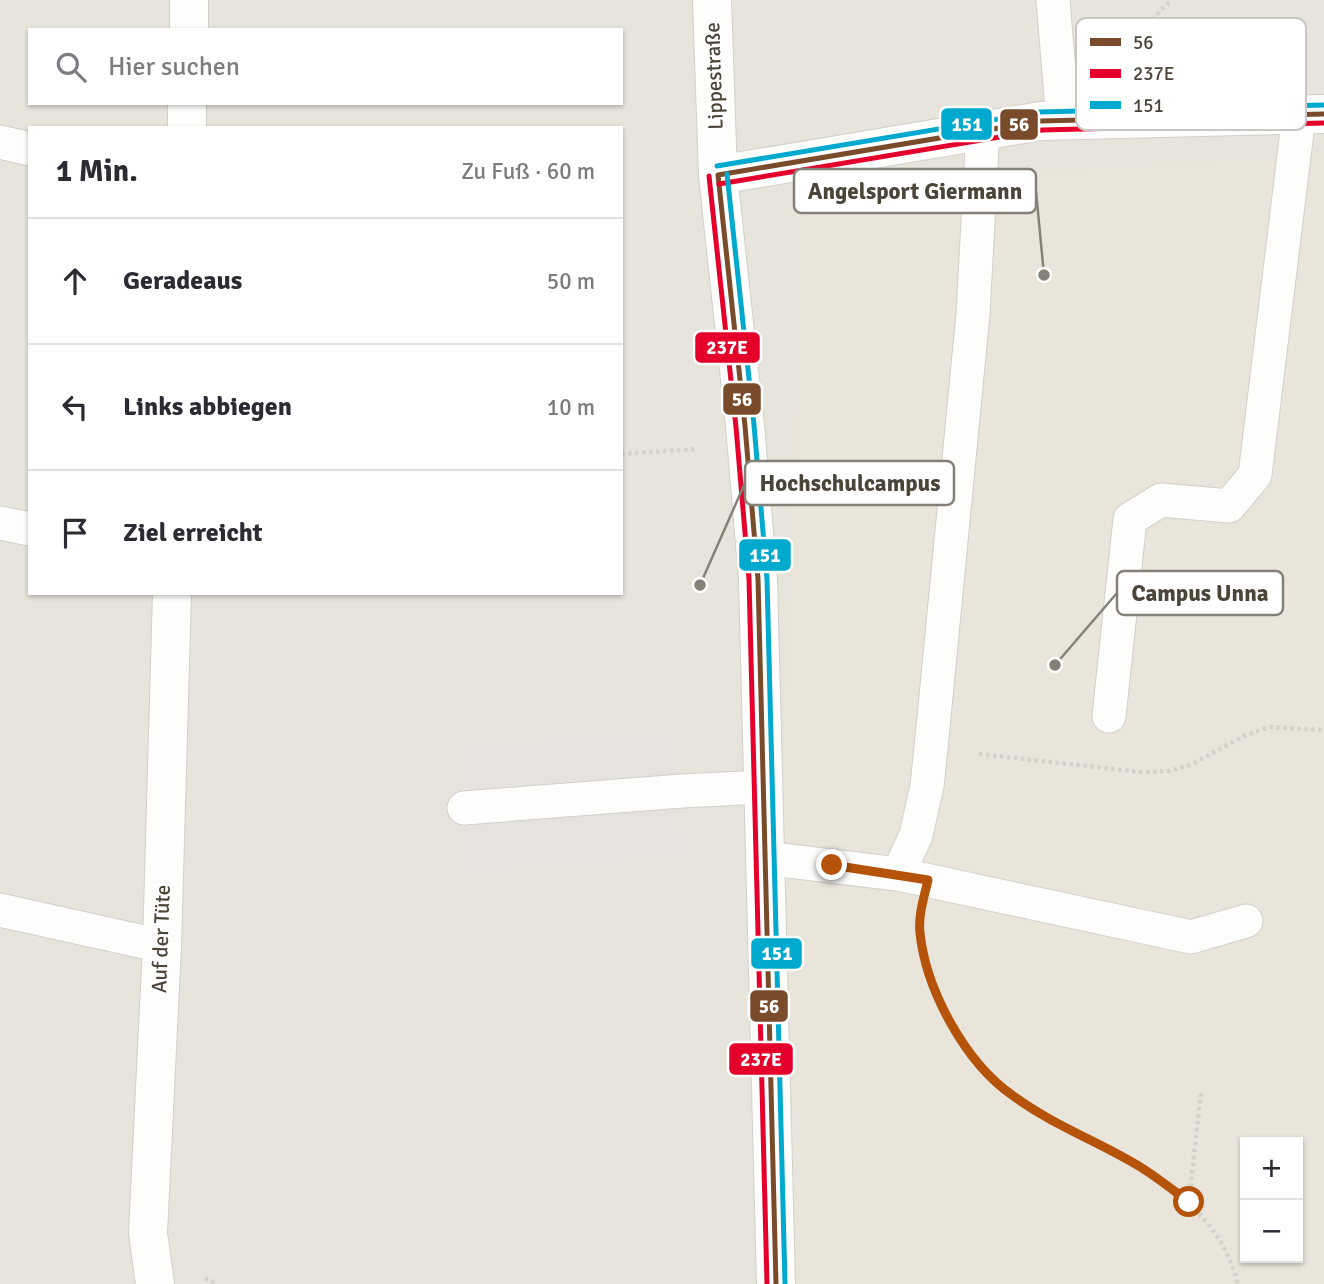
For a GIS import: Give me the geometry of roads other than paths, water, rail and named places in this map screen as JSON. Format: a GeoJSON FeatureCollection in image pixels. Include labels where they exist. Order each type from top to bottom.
{"type":"FeatureCollection","features":[{"type":"Feature","properties":{"kind":"street"},"geometry":{"type":"LineString","coordinates":[[189,0],[189,28]]}},
{"type":"Feature","properties":{"kind":"street","name":"Lippestraße"},"geometry":{"type":"LineString","coordinates":[[712,0],[718,175],[747,446],[758,579],[776,1284]]}},
{"type":"Feature","properties":{"kind":"street"},"geometry":{"type":"LineString","coordinates":[[187,105],[187,126]]}},
{"type":"Feature","properties":{"kind":"street"},"geometry":{"type":"LineString","coordinates":[[718,175],[1041,121],[1076,120]]}},
{"type":"Feature","properties":{"kind":"street","name":"Auf der Tüte"},"geometry":{"type":"LineString","coordinates":[[155,1284],[148,1233],[162,946],[172,595]]}},
{"type":"Feature","properties":{"kind":"lane"},"geometry":{"type":"LineString","coordinates":[[1053,0],[1063,120]]}},
{"type":"Feature","properties":{"kind":"lane"},"geometry":{"type":"LineString","coordinates":[[1109,716],[1130,519],[1161,500],[1229,506],[1255,475],[1311,114]]}},
{"type":"Feature","properties":{"kind":"lane"},"geometry":{"type":"LineString","coordinates":[[913,877],[916,835],[930,761],[974,314],[983,130]]}},
{"type":"Feature","properties":{"kind":"lane"},"geometry":{"type":"LineString","coordinates":[[0,142],[28,149]]}},
{"type":"Feature","properties":{"kind":"lane"},"geometry":{"type":"LineString","coordinates":[[0,523],[28,529]]}},
{"type":"Feature","properties":{"kind":"lane"},"geometry":{"type":"LineString","coordinates":[[464,808],[682,791],[763,788]]}},
{"type":"Feature","properties":{"kind":"lane"},"geometry":{"type":"LineString","coordinates":[[764,858],[913,877],[1191,937],[1246,921]]}},
{"type":"Feature","properties":{"kind":"lane"},"geometry":{"type":"LineString","coordinates":[[0,911],[162,946]]}},
{"type":"Feature","properties":{"kind":"place","name":"Angelsport Giermann"},"geometry":{"type":"Point","coordinates":[1044,275]}},
{"type":"Feature","properties":{"kind":"place","name":"Hochschulcampus"},"geometry":{"type":"Point","coordinates":[700,585]}},
{"type":"Feature","properties":{"kind":"place","name":"Campus Unna"},"geometry":{"type":"Point","coordinates":[1055,665]}}]}
